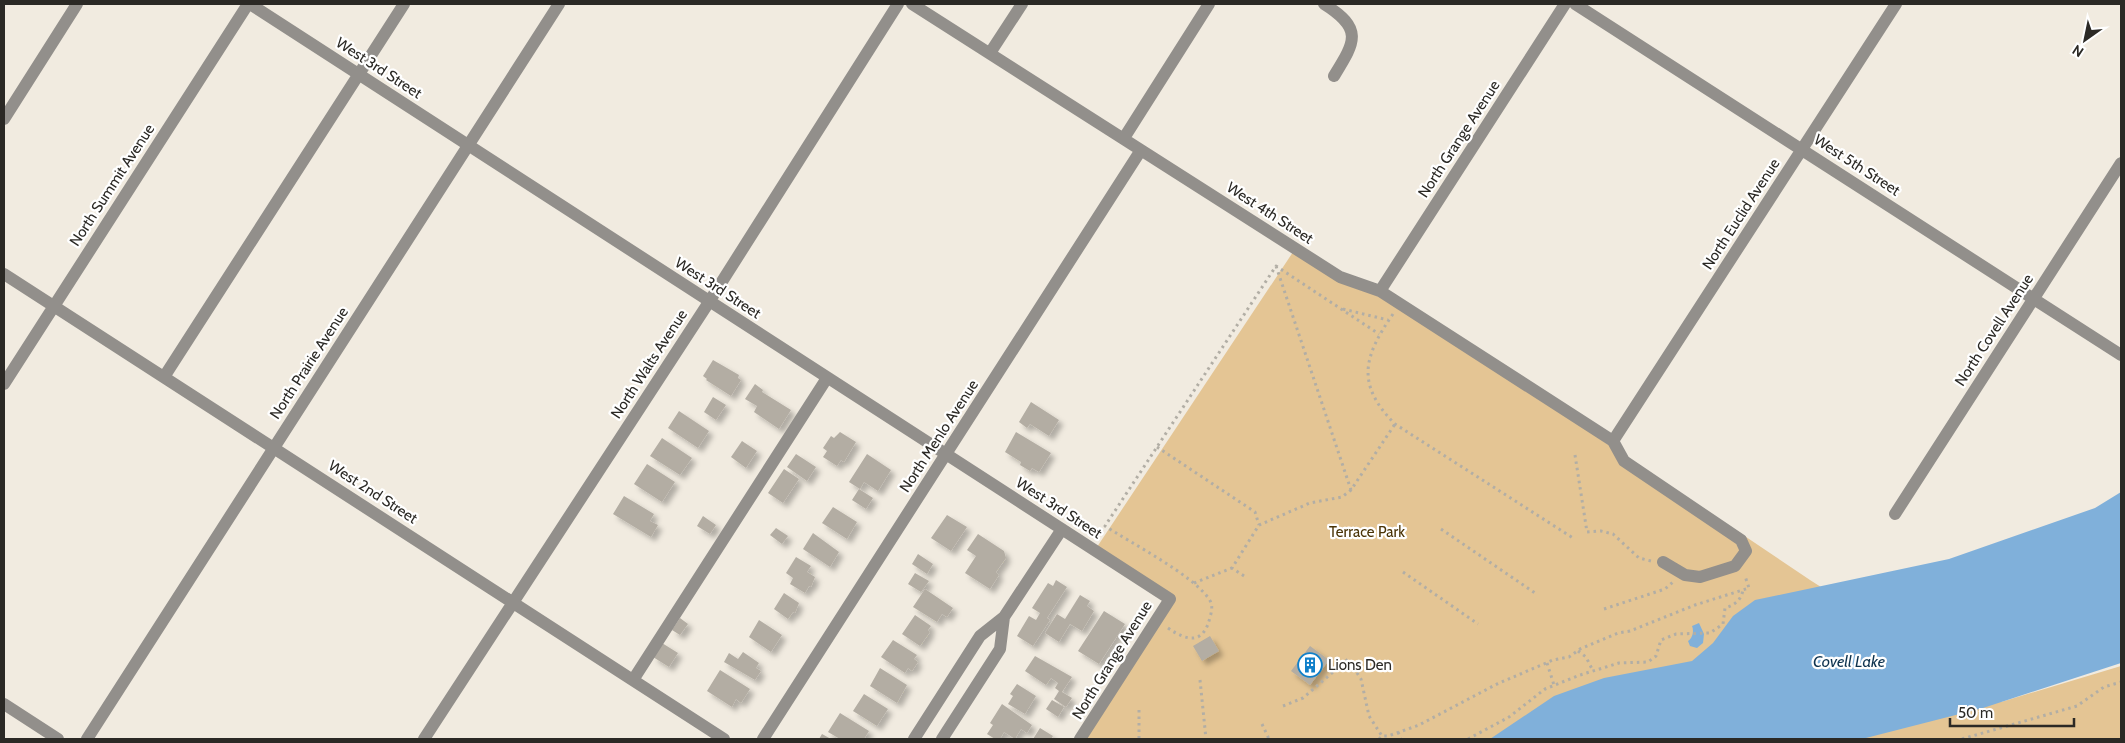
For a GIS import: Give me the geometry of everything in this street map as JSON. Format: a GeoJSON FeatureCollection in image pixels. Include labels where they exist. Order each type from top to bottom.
{"type":"FeatureCollection","features":[{"type":"Feature","properties":{"kind":"street"},"geometry":{"type":"LineString","coordinates":[[4,120],[77,4]]}},
{"type":"Feature","properties":{"kind":"street","name":"West 3rd Street"},"geometry":{"type":"LineString","coordinates":[[249,4],[1170,598]]}},
{"type":"Feature","properties":{"kind":"street","name":"North Summit Avenue"},"geometry":{"type":"LineString","coordinates":[[4,384],[249,4]]}},
{"type":"Feature","properties":{"kind":"street"},"geometry":{"type":"LineString","coordinates":[[164,377],[404,4]]}},
{"type":"Feature","properties":{"kind":"street","name":"North Prairie Avenue"},"geometry":{"type":"LineString","coordinates":[[87,739],[559,4]]}},
{"type":"Feature","properties":{"kind":"street","name":"North Walts Avenue"},"geometry":{"type":"LineString","coordinates":[[424,739],[709,302],[898,4]]}},
{"type":"Feature","properties":{"kind":"street","name":"West 4th Street"},"geometry":{"type":"LineString","coordinates":[[912,4],[1340,277],[1380,291],[1613,442]]}},
{"type":"Feature","properties":{"kind":"street"},"geometry":{"type":"LineString","coordinates":[[990,53],[1022,4]]}},
{"type":"Feature","properties":{"kind":"street"},"geometry":{"type":"LineString","coordinates":[[1124,138],[1210,4]]}},
{"type":"Feature","properties":{"kind":"street"},"geometry":{"type":"LineString","coordinates":[[1324,4],[1341,16],[1352,30],[1350,51],[1334,76]]}},
{"type":"Feature","properties":{"kind":"street","name":"North Grange Avenue"},"geometry":{"type":"LineString","coordinates":[[1380,291],[1565,4]]}},
{"type":"Feature","properties":{"kind":"street","name":"West 5th Street"},"geometry":{"type":"LineString","coordinates":[[1575,4],[2121,355]]}},
{"type":"Feature","properties":{"kind":"street","name":"North Euclid Avenue"},"geometry":{"type":"LineString","coordinates":[[1613,442],[1896,4]]}},
{"type":"Feature","properties":{"kind":"street","name":"North Menlo Avenue"},"geometry":{"type":"LineString","coordinates":[[763,739],[1141,150]]}},
{"type":"Feature","properties":{"kind":"street","name":"North Covell Avenue"},"geometry":{"type":"LineString","coordinates":[[1895,514],[2121,163]]}},
{"type":"Feature","properties":{"kind":"street","name":"West 2nd Street"},"geometry":{"type":"LineString","coordinates":[[4,274],[724,739]]}},
{"type":"Feature","properties":{"kind":"street"},"geometry":{"type":"LineString","coordinates":[[633,680],[827,378]]}},
{"type":"Feature","properties":{"kind":"street"},"geometry":{"type":"LineString","coordinates":[[1613,442],[1624,461],[1741,540],[1746,551],[1740,561],[1729,569],[1700,577],[1685,575],[1663,562]]}},
{"type":"Feature","properties":{"kind":"street"},"geometry":{"type":"LineString","coordinates":[[914,739],[980,636],[1004,617],[1062,529]]}},
{"type":"Feature","properties":{"kind":"street","name":"North Grange Avenue"},"geometry":{"type":"LineString","coordinates":[[1080,739],[1170,598]]}},
{"type":"Feature","properties":{"kind":"street"},"geometry":{"type":"LineString","coordinates":[[942,739],[1000,649],[1004,617]]}},
{"type":"Feature","properties":{"kind":"street"},"geometry":{"type":"LineString","coordinates":[[4,704],[58,739]]}},
{"type":"Feature","properties":{"kind":"path"},"geometry":{"type":"LineString","coordinates":[[1276,266],[1379,334]]}},
{"type":"Feature","properties":{"kind":"path"},"geometry":{"type":"LineString","coordinates":[[1156,620],[1176,634],[1190,639],[1202,635],[1208,628],[1212,609],[1210,600],[1194,583],[1105,526],[1276,266]]}},
{"type":"Feature","properties":{"kind":"path"},"geometry":{"type":"LineString","coordinates":[[1276,266],[1352,490]]}},
{"type":"Feature","properties":{"kind":"path"},"geometry":{"type":"LineString","coordinates":[[1400,304],[1379,334],[1370,353],[1369,375],[1371,394],[1380,409],[1395,424],[1573,538]]}},
{"type":"Feature","properties":{"kind":"path"},"geometry":{"type":"LineString","coordinates":[[1341,308],[1388,320]]}},
{"type":"Feature","properties":{"kind":"path"},"geometry":{"type":"LineString","coordinates":[[1194,583],[1232,568],[1259,525],[1310,503],[1342,497],[1352,490],[1395,424]]}},
{"type":"Feature","properties":{"kind":"path"},"geometry":{"type":"LineString","coordinates":[[1157,447],[1255,512],[1259,525]]}},
{"type":"Feature","properties":{"kind":"path"},"geometry":{"type":"LineString","coordinates":[[1575,455],[1587,532],[1613,534],[1639,558],[1657,564],[1663,562]]}},
{"type":"Feature","properties":{"kind":"path"},"geometry":{"type":"LineString","coordinates":[[1441,529],[1534,593]]}},
{"type":"Feature","properties":{"kind":"path"},"geometry":{"type":"LineString","coordinates":[[1232,568],[1244,576]]}},
{"type":"Feature","properties":{"kind":"path"},"geometry":{"type":"LineString","coordinates":[[1403,572],[1478,624]]}},
{"type":"Feature","properties":{"kind":"path"},"geometry":{"type":"LineString","coordinates":[[1604,609],[1665,589],[1681,573]]}},
{"type":"Feature","properties":{"kind":"path"},"geometry":{"type":"LineString","coordinates":[[1283,706],[1303,698],[1348,659],[1361,679],[1369,716],[1380,737],[1390,737],[1398,732],[1419,725],[1470,697],[1546,663],[1569,657],[1618,633],[1630,631],[1680,611],[1749,588]]}},
{"type":"Feature","properties":{"kind":"path"},"geometry":{"type":"LineString","coordinates":[[1468,739],[1509,716],[1545,689],[1619,663],[1648,662],[1656,656],[1661,640],[1676,634],[1710,633],[1723,624],[1725,608],[1733,606],[1742,596],[1743,590]]}},
{"type":"Feature","properties":{"kind":"path"},"geometry":{"type":"LineString","coordinates":[[1578,651],[1586,656],[1593,671]]}},
{"type":"Feature","properties":{"kind":"path"},"geometry":{"type":"LineString","coordinates":[[1546,663],[1554,686]]}},
{"type":"Feature","properties":{"kind":"path"},"geometry":{"type":"LineString","coordinates":[[1200,680],[1206,739]]}},
{"type":"Feature","properties":{"kind":"path"},"geometry":{"type":"LineString","coordinates":[[1962,739],[2077,706],[2104,687],[2121,682]]}},
{"type":"Feature","properties":{"kind":"path"},"geometry":{"type":"LineString","coordinates":[[1139,710],[1139,739]]}},
{"type":"Feature","properties":{"kind":"path"},"geometry":{"type":"LineString","coordinates":[[1262,724],[1269,739]]}},
{"type":"Feature","properties":{"kind":"path"},"geometry":{"type":"LineString","coordinates":[[1398,732],[1401,739]]}},
{"type":"Feature","properties":{"kind":"green space","name":"Terrace Park"},"geometry":{"type":"Polygon","coordinates":[[[1295,249],[1380,291],[1810,580],[2001,702],[2121,666],[2121,739],[1080,739],[1170,599],[1095,550],[1295,249]]]}},
{"type":"Feature","properties":{"kind":"water","name":"Covell Lake"},"geometry":{"type":"Polygon","coordinates":[[[2121,492],[2121,663],[1983,708],[1862,739],[1490,739],[1554,696],[1604,678],[1692,661],[1713,643],[1733,616],[1755,600],[1949,559],[2095,508],[2121,492]]]}},
{"type":"Feature","properties":{"kind":"water"},"geometry":{"type":"Polygon","coordinates":[[[1699,623],[1704,634],[1703,643],[1697,648],[1690,646],[1688,641],[1693,634],[1692,626],[1699,623]]]}},
{"type":"Feature","properties":{"kind":"building"},"geometry":{"type":"Polygon","coordinates":[[[713,360],[739,375],[738,378],[741,380],[731,396],[706,380],[703,376],[713,360]]]}},
{"type":"Feature","properties":{"kind":"building"},"geometry":{"type":"Polygon","coordinates":[[[755,384],[763,390],[762,392],[791,410],[779,429],[754,412],[757,406],[745,399],[755,384]]]}},
{"type":"Feature","properties":{"kind":"building"},"geometry":{"type":"Polygon","coordinates":[[[713,397],[726,405],[716,420],[704,412],[713,397]]]}},
{"type":"Feature","properties":{"kind":"building"},"geometry":{"type":"Polygon","coordinates":[[[1031,402],[1059,420],[1049,436],[1030,424],[1027,428],[1019,422],[1031,402]]]}},
{"type":"Feature","properties":{"kind":"building"},"geometry":{"type":"Polygon","coordinates":[[[679,411],[709,431],[698,448],[668,428],[679,411]]]}},
{"type":"Feature","properties":{"kind":"building"},"geometry":{"type":"Polygon","coordinates":[[[840,432],[856,442],[844,462],[841,460],[837,466],[823,457],[827,451],[823,448],[831,436],[834,438],[840,432]]]}},
{"type":"Feature","properties":{"kind":"building"},"geometry":{"type":"Polygon","coordinates":[[[1016,432],[1051,453],[1039,472],[1032,468],[1030,471],[1020,465],[1021,462],[1005,452],[1016,432]]]}},
{"type":"Feature","properties":{"kind":"building"},"geometry":{"type":"Polygon","coordinates":[[[662,438],[692,458],[680,475],[650,456],[662,438]]]}},
{"type":"Feature","properties":{"kind":"building"},"geometry":{"type":"Polygon","coordinates":[[[742,441],[757,451],[746,468],[731,457],[742,441]]]}},
{"type":"Feature","properties":{"kind":"building"},"geometry":{"type":"Polygon","coordinates":[[[796,454],[816,467],[807,481],[787,467],[796,454]]]}},
{"type":"Feature","properties":{"kind":"building"},"geometry":{"type":"Polygon","coordinates":[[[867,454],[891,470],[878,491],[864,482],[860,489],[849,482],[867,454]]]}},
{"type":"Feature","properties":{"kind":"building"},"geometry":{"type":"Polygon","coordinates":[[[647,464],[675,482],[662,502],[634,484],[647,464]]]}},
{"type":"Feature","properties":{"kind":"building"},"geometry":{"type":"Polygon","coordinates":[[[784,469],[799,479],[783,503],[768,493],[784,469]]]}},
{"type":"Feature","properties":{"kind":"building"},"geometry":{"type":"Polygon","coordinates":[[[859,489],[873,498],[866,509],[852,500],[859,489]]]}},
{"type":"Feature","properties":{"kind":"building"},"geometry":{"type":"Polygon","coordinates":[[[624,496],[654,514],[650,521],[658,525],[651,537],[613,514],[624,496]]]}},
{"type":"Feature","properties":{"kind":"building"},"geometry":{"type":"Polygon","coordinates":[[[833,507],[857,522],[847,539],[822,523],[833,507]]]}},
{"type":"Feature","properties":{"kind":"building"},"geometry":{"type":"Polygon","coordinates":[[[947,515],[967,527],[951,551],[931,538],[947,515]]]}},
{"type":"Feature","properties":{"kind":"building"},"geometry":{"type":"Polygon","coordinates":[[[703,516],[716,525],[710,534],[697,526],[703,516]]]}},
{"type":"Feature","properties":{"kind":"building"},"geometry":{"type":"Polygon","coordinates":[[[776,528],[788,536],[782,544],[770,535],[776,528]]]}},
{"type":"Feature","properties":{"kind":"building"},"geometry":{"type":"Polygon","coordinates":[[[813,533],[839,552],[830,567],[803,549],[813,533]]]}},
{"type":"Feature","properties":{"kind":"building"},"geometry":{"type":"Polygon","coordinates":[[[978,534],[1004,551],[1006,558],[996,572],[999,575],[990,589],[965,573],[976,556],[967,550],[978,534]]]}},
{"type":"Feature","properties":{"kind":"building"},"geometry":{"type":"Polygon","coordinates":[[[918,554],[933,564],[927,574],[912,564],[918,554]]]}},
{"type":"Feature","properties":{"kind":"building"},"geometry":{"type":"Polygon","coordinates":[[[796,557],[811,566],[807,572],[815,577],[811,587],[809,586],[805,593],[790,584],[793,578],[786,573],[796,557]]]}},
{"type":"Feature","properties":{"kind":"building"},"geometry":{"type":"Polygon","coordinates":[[[915,573],[929,581],[921,592],[908,584],[915,573]]]}},
{"type":"Feature","properties":{"kind":"building"},"geometry":{"type":"Polygon","coordinates":[[[1056,580],[1067,587],[1047,618],[1050,620],[1033,646],[1017,636],[1029,616],[1036,620],[1040,613],[1032,608],[1048,583],[1053,586],[1056,580]]]}},
{"type":"Feature","properties":{"kind":"building"},"geometry":{"type":"Polygon","coordinates":[[[925,589],[953,608],[947,617],[942,614],[937,622],[913,607],[925,589]]]}},
{"type":"Feature","properties":{"kind":"building"},"geometry":{"type":"Polygon","coordinates":[[[784,593],[799,603],[795,613],[793,612],[788,619],[774,609],[784,593]]]}},
{"type":"Feature","properties":{"kind":"building"},"geometry":{"type":"Polygon","coordinates":[[[1080,595],[1090,601],[1087,606],[1094,611],[1082,631],[1070,624],[1059,642],[1045,633],[1057,614],[1065,619],[1080,595]]]}},
{"type":"Feature","properties":{"kind":"building"},"geometry":{"type":"Polygon","coordinates":[[[1104,611],[1125,624],[1099,664],[1078,651],[1104,611]]]}},
{"type":"Feature","properties":{"kind":"building"},"geometry":{"type":"Polygon","coordinates":[[[915,615],[931,626],[928,630],[930,632],[920,646],[902,634],[915,615]]]}},
{"type":"Feature","properties":{"kind":"building"},"geometry":{"type":"Polygon","coordinates":[[[680,618],[688,624],[680,635],[672,630],[680,618]]]}},
{"type":"Feature","properties":{"kind":"building"},"geometry":{"type":"Polygon","coordinates":[[[759,620],[782,635],[771,652],[749,637],[759,620]]]}},
{"type":"Feature","properties":{"kind":"building"},"geometry":{"type":"Polygon","coordinates":[[[1210,636],[1219,651],[1202,661],[1193,646],[1210,636]]]}},
{"type":"Feature","properties":{"kind":"building"},"geometry":{"type":"Polygon","coordinates":[[[893,640],[917,655],[914,659],[918,662],[912,671],[908,668],[905,673],[881,657],[893,640]]]}},
{"type":"Feature","properties":{"kind":"building"},"geometry":{"type":"Polygon","coordinates":[[[662,643],[678,653],[669,667],[653,657],[662,643]]]}},
{"type":"Feature","properties":{"kind":"building","name":"Lions Den"},"geometry":{"type":"Polygon","coordinates":[[[1310,646],[1329,660],[1310,685],[1291,671],[1310,646]]]}},
{"type":"Feature","properties":{"kind":"building"},"geometry":{"type":"Polygon","coordinates":[[[743,652],[759,663],[756,668],[761,671],[755,680],[724,662],[729,653],[738,659],[743,652]]]}},
{"type":"Feature","properties":{"kind":"building"},"geometry":{"type":"Polygon","coordinates":[[[1035,656],[1072,677],[1062,692],[1072,698],[1066,707],[1054,699],[1059,691],[1055,688],[1058,683],[1051,678],[1046,685],[1025,671],[1035,656]]]}},
{"type":"Feature","properties":{"kind":"building"},"geometry":{"type":"Polygon","coordinates":[[[880,668],[907,685],[897,703],[870,686],[880,668]]]}},
{"type":"Feature","properties":{"kind":"building"},"geometry":{"type":"Polygon","coordinates":[[[720,670],[750,689],[741,703],[736,699],[732,707],[707,691],[720,670]]]}},
{"type":"Feature","properties":{"kind":"building"},"geometry":{"type":"Polygon","coordinates":[[[1017,684],[1036,696],[1025,714],[1008,704],[1013,696],[1010,694],[1017,684]]]}},
{"type":"Feature","properties":{"kind":"building"},"geometry":{"type":"Polygon","coordinates":[[[864,694],[888,709],[877,726],[853,711],[864,694]]]}},
{"type":"Feature","properties":{"kind":"building"},"geometry":{"type":"Polygon","coordinates":[[[1052,700],[1064,707],[1058,717],[1046,709],[1052,700]]]}},
{"type":"Feature","properties":{"kind":"building"},"geometry":{"type":"Polygon","coordinates":[[[1002,704],[1032,725],[1027,733],[1021,729],[1015,739],[1004,732],[1000,739],[995,739],[987,734],[993,725],[990,723],[1002,704]]]}},
{"type":"Feature","properties":{"kind":"building"},"geometry":{"type":"Polygon","coordinates":[[[840,713],[869,731],[864,739],[840,739],[828,732],[840,713]]]}},
{"type":"Feature","properties":{"kind":"building"},"geometry":{"type":"Polygon","coordinates":[[[1040,728],[1053,736],[1051,739],[1033,739],[1040,728]]]}},
{"type":"Feature","properties":{"kind":"building"},"geometry":{"type":"Polygon","coordinates":[[[822,734],[831,739],[819,739],[822,734]]]}},
{"type":"Feature","properties":{"kind":"place","name":"Lions Den"},"geometry":{"type":"Point","coordinates":[1310,665]}}]}
